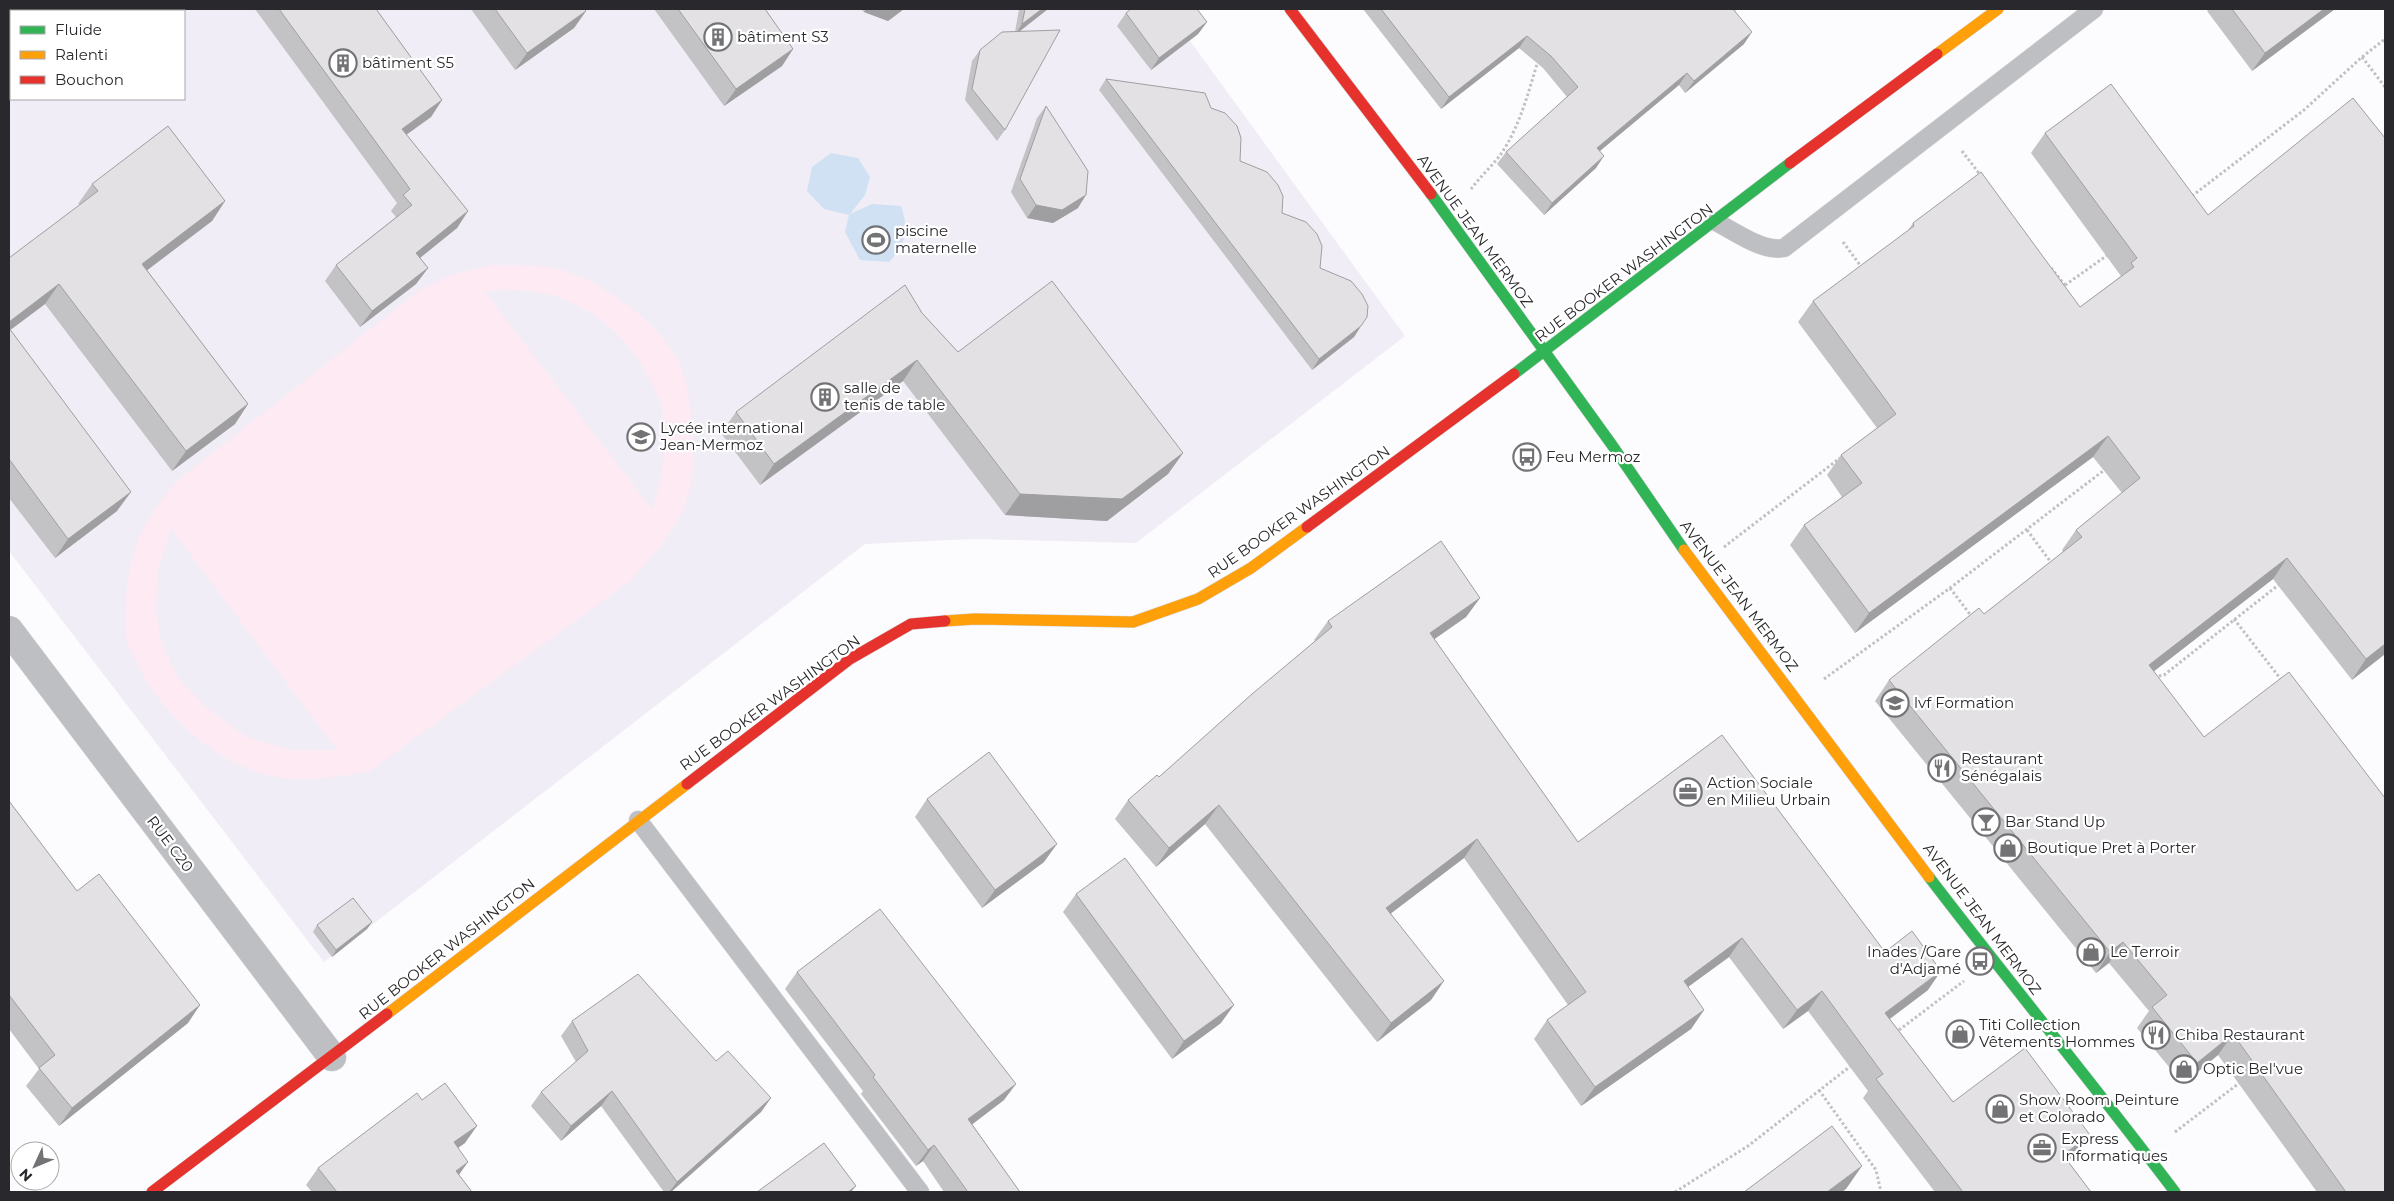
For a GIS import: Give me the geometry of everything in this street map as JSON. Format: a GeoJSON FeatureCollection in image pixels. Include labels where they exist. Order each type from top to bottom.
{"type":"FeatureCollection","features":[{"type":"Feature","properties":{"kind":"street","name":"AVENUE JEAN MERMOZ"},"geometry":{"type":"LineString","coordinates":[[1290,9],[1447,216],[1612,445],[1696,568],[1797,699],[1992,960],[2147,1154],[2175,1192]]}},
{"type":"Feature","properties":{"kind":"street","name":"RUE BOOKER WASHINGTON"},"geometry":{"type":"LineString","coordinates":[[153,1192],[850,659],[911,624],[975,620],[1133,622],[1198,599],[1251,568],[1544,353],[1816,143],[1998,9]]}},
{"type":"Feature","properties":{"kind":"street","name":"RUE C20"},"geometry":{"type":"LineString","coordinates":[[9,630],[332,1057]]}},
{"type":"Feature","properties":{"kind":"lane"},"geometry":{"type":"LineString","coordinates":[[1716,222],[1764,246],[1775,249],[1784,248],[2094,9]]}},
{"type":"Feature","properties":{"kind":"lane"},"geometry":{"type":"LineString","coordinates":[[638,820],[920,1192]]}},
{"type":"Feature","properties":{"kind":"path"},"geometry":{"type":"LineString","coordinates":[[2190,198],[2304,110],[2362,57],[2385,39]]}},
{"type":"Feature","properties":{"kind":"path"},"geometry":{"type":"LineString","coordinates":[[1447,216],[1500,154],[1510,138],[1526,103],[1540,55]]}},
{"type":"Feature","properties":{"kind":"path"},"geometry":{"type":"LineString","coordinates":[[2362,57],[2385,87]]}},
{"type":"Feature","properties":{"kind":"path"},"geometry":{"type":"LineString","coordinates":[[1943,127],[1984,180]]}},
{"type":"Feature","properties":{"kind":"path"},"geometry":{"type":"LineString","coordinates":[[1824,218],[1865,270]]}},
{"type":"Feature","properties":{"kind":"path"},"geometry":{"type":"LineString","coordinates":[[2057,292],[2112,252]]}},
{"type":"Feature","properties":{"kind":"path"},"geometry":{"type":"LineString","coordinates":[[2047,263],[2065,285]]}},
{"type":"Feature","properties":{"kind":"path"},"geometry":{"type":"LineString","coordinates":[[1696,568],[1844,454]]}},
{"type":"Feature","properties":{"kind":"path"},"geometry":{"type":"LineString","coordinates":[[1797,699],[1950,588],[2112,464]]}},
{"type":"Feature","properties":{"kind":"path"},"geometry":{"type":"LineString","coordinates":[[2027,529],[2056,568]]}},
{"type":"Feature","properties":{"kind":"path"},"geometry":{"type":"LineString","coordinates":[[2148,679],[2164,675],[2282,583]]}},
{"type":"Feature","properties":{"kind":"path"},"geometry":{"type":"LineString","coordinates":[[1950,588],[1974,620]]}},
{"type":"Feature","properties":{"kind":"path"},"geometry":{"type":"LineString","coordinates":[[2234,619],[2289,688]]}},
{"type":"Feature","properties":{"kind":"path"},"geometry":{"type":"LineString","coordinates":[[1890,1036],[1992,960]]}},
{"type":"Feature","properties":{"kind":"path"},"geometry":{"type":"LineString","coordinates":[[1675,1192],[1748,1146],[1858,1060]]}},
{"type":"Feature","properties":{"kind":"path"},"geometry":{"type":"LineString","coordinates":[[2147,1154],[2245,1079]]}},
{"type":"Feature","properties":{"kind":"path"},"geometry":{"type":"LineString","coordinates":[[1819,1090],[1876,1170],[1881,1192]]}},
{"type":"Feature","properties":{"kind":"shaded area","name":"Lycée international Jean-Mermoz"},"geometry":{"type":"Polygon","coordinates":[[[9,9],[1179,9],[1198,34],[1190,41],[1405,336],[1136,543],[972,539],[865,544],[324,962],[9,551],[9,9]]]}},
{"type":"Feature","properties":{"kind":"shaded area"},"geometry":{"type":"Polygon","coordinates":[[[490,265],[551,267],[594,284],[632,308],[649,323],[676,356],[687,388],[692,421],[693,455],[691,484],[686,503],[665,539],[630,581],[369,772],[326,778],[293,779],[256,772],[220,755],[189,731],[158,698],[140,670],[126,635],[127,591],[133,554],[148,521],[169,491],[183,476],[420,290],[454,274],[490,265]],[[506,289],[485,292],[652,509],[663,459],[664,420],[660,399],[636,357],[626,343],[601,320],[571,302],[543,293],[506,289]],[[172,530],[158,569],[156,611],[161,641],[178,678],[207,708],[247,737],[291,750],[337,750],[172,530]]]}},
{"type":"Feature","properties":{"kind":"water"},"geometry":{"type":"Polygon","coordinates":[[[831,153],[858,158],[870,177],[865,195],[850,214],[872,204],[901,206],[904,214],[905,235],[900,248],[889,262],[860,260],[845,232],[849,215],[824,209],[807,191],[812,167],[831,153]]]}},
{"type":"Feature","properties":{"kind":"building"},"geometry":{"type":"Polygon","coordinates":[[[279,9],[376,9],[442,100],[402,129],[468,211],[416,253],[428,268],[372,311],[336,265],[412,205],[403,195],[410,189],[279,9]]]}},
{"type":"Feature","properties":{"kind":"building"},"geometry":{"type":"Polygon","coordinates":[[[495,9],[584,9],[586,11],[527,53],[495,9]]]}},
{"type":"Feature","properties":{"kind":"building","name":"bâtiment S3"},"geometry":{"type":"Polygon","coordinates":[[[678,9],[765,9],[793,49],[736,89],[678,9]]]}},
{"type":"Feature","properties":{"kind":"building"},"geometry":{"type":"Polygon","coordinates":[[[1025,9],[1042,9],[1022,24],[1025,9]]]}},
{"type":"Feature","properties":{"kind":"building"},"geometry":{"type":"Polygon","coordinates":[[[1131,9],[1197,9],[1207,22],[1159,58],[1126,13],[1131,9]]]}},
{"type":"Feature","properties":{"kind":"building"},"geometry":{"type":"Polygon","coordinates":[[[1381,9],[1733,9],[1752,32],[1694,81],[1687,73],[1597,148],[1604,156],[1552,203],[1506,152],[1578,87],[1551,56],[1527,36],[1449,97],[1381,9]]]}},
{"type":"Feature","properties":{"kind":"building"},"geometry":{"type":"Polygon","coordinates":[[[2232,9],[2324,9],[2265,53],[2232,9]]]}},
{"type":"Feature","properties":{"kind":"building"},"geometry":{"type":"Polygon","coordinates":[[[1060,30],[1005,130],[972,89],[980,50],[1002,32],[1060,30]]]}},
{"type":"Feature","properties":{"kind":"building"},"geometry":{"type":"Polygon","coordinates":[[[1106,79],[1205,93],[1211,108],[1225,113],[1237,126],[1241,138],[1240,161],[1267,172],[1278,185],[1283,196],[1282,213],[1306,222],[1317,234],[1322,246],[1320,268],[1351,281],[1362,294],[1368,306],[1367,317],[1361,326],[1319,359],[1106,79]]]}},
{"type":"Feature","properties":{"kind":"building"},"geometry":{"type":"Polygon","coordinates":[[[2111,84],[2208,215],[2353,98],[2385,138],[2385,644],[2366,659],[2287,558],[2149,665],[2204,737],[2289,672],[2385,798],[2385,1192],[2346,1192],[2233,1034],[2197,1063],[2152,1007],[2167,995],[2123,942],[2110,952],[1889,680],[1979,608],[1984,614],[2082,537],[2076,530],[2140,478],[2108,436],[1869,613],[1804,525],[1862,483],[1841,455],[1896,414],[1813,301],[1914,226],[1913,223],[1981,172],[2080,307],[2134,267],[2131,263],[2137,258],[2045,133],[2111,84]]]}},
{"type":"Feature","properties":{"kind":"building"},"geometry":{"type":"Polygon","coordinates":[[[1046,106],[1088,171],[1086,195],[1062,210],[1036,205],[1020,179],[1046,106]]]}},
{"type":"Feature","properties":{"kind":"building"},"geometry":{"type":"Polygon","coordinates":[[[168,126],[225,201],[142,264],[248,404],[186,451],[59,284],[9,322],[9,258],[98,191],[92,184],[168,126]]]}},
{"type":"Feature","properties":{"kind":"building"},"geometry":{"type":"Polygon","coordinates":[[[1052,281],[1183,453],[1122,499],[1020,494],[917,360],[774,464],[736,412],[905,285],[922,313],[958,352],[1052,281]]]}},
{"type":"Feature","properties":{"kind":"building"},"geometry":{"type":"Polygon","coordinates":[[[9,328],[131,492],[68,539],[9,459],[9,328]]]}},
{"type":"Feature","properties":{"kind":"building"},"geometry":{"type":"Polygon","coordinates":[[[1441,541],[1480,598],[1430,633],[1578,842],[1722,735],[1885,952],[1912,931],[1941,971],[1885,1013],[1953,1102],[2025,1048],[2090,1135],[2063,1155],[2091,1192],[1963,1192],[1876,1079],[1883,1074],[1822,991],[1797,1010],[1742,938],[1684,981],[1704,1010],[1595,1087],[1547,1020],[1586,992],[1477,839],[1386,908],[1444,981],[1391,1023],[1219,805],[1169,848],[1128,800],[1157,775],[1159,777],[1252,694],[1332,627],[1328,621],[1441,541]]]}},
{"type":"Feature","properties":{"kind":"building"},"geometry":{"type":"Polygon","coordinates":[[[989,752],[1057,844],[995,890],[927,799],[989,752]]]}},
{"type":"Feature","properties":{"kind":"building"},"geometry":{"type":"Polygon","coordinates":[[[9,801],[77,891],[99,874],[200,1005],[72,1108],[39,1068],[55,1055],[9,995],[9,801]]]}},
{"type":"Feature","properties":{"kind":"building"},"geometry":{"type":"Polygon","coordinates":[[[1125,858],[1234,1005],[1184,1041],[1076,894],[1125,858]]]}},
{"type":"Feature","properties":{"kind":"building"},"geometry":{"type":"Polygon","coordinates":[[[353,898],[372,922],[336,950],[317,925],[353,898]]]}},
{"type":"Feature","properties":{"kind":"building"},"geometry":{"type":"Polygon","coordinates":[[[880,909],[1016,1084],[968,1119],[1020,1192],[968,1192],[934,1145],[928,1150],[873,1077],[875,1075],[797,972],[880,909]]]}},
{"type":"Feature","properties":{"kind":"building"},"geometry":{"type":"Polygon","coordinates":[[[638,974],[716,1061],[728,1051],[771,1098],[677,1182],[612,1091],[571,1126],[541,1092],[588,1051],[572,1021],[638,974]]]}},
{"type":"Feature","properties":{"kind":"building"},"geometry":{"type":"Polygon","coordinates":[[[445,1083],[477,1126],[454,1142],[468,1162],[456,1171],[472,1192],[337,1192],[318,1168],[417,1093],[422,1100],[445,1083]]]}},
{"type":"Feature","properties":{"kind":"building"},"geometry":{"type":"Polygon","coordinates":[[[1832,1126],[1862,1166],[1827,1192],[1744,1192],[1832,1126]]]}},
{"type":"Feature","properties":{"kind":"building"},"geometry":{"type":"Polygon","coordinates":[[[824,1143],[856,1186],[848,1192],[757,1192],[824,1143]]]}},
{"type":"Feature","properties":{"kind":"traffic: fast"},"geometry":{"type":"LineString","coordinates":[[1514,374],[1790,163]]}},
{"type":"Feature","properties":{"kind":"traffic: fast"},"geometry":{"type":"LineString","coordinates":[[1431,194],[1612,445],[1684,550]]}},
{"type":"Feature","properties":{"kind":"traffic: fast"},"geometry":{"type":"LineString","coordinates":[[1929,877],[2175,1192]]}},
{"type":"Feature","properties":{"kind":"traffic: slow"},"geometry":{"type":"LineString","coordinates":[[1937,54],[1998,9]]}},
{"type":"Feature","properties":{"kind":"traffic: slow"},"geometry":{"type":"LineString","coordinates":[[945,621],[975,619],[1133,622],[1198,599],[1251,568],[1307,527]]}},
{"type":"Feature","properties":{"kind":"traffic: slow"},"geometry":{"type":"LineString","coordinates":[[1684,550],[1929,877]]}},
{"type":"Feature","properties":{"kind":"traffic: slow"},"geometry":{"type":"LineString","coordinates":[[387,1014],[687,784]]}},
{"type":"Feature","properties":{"kind":"traffic: jam"},"geometry":{"type":"LineString","coordinates":[[1290,9],[1431,194]]}},
{"type":"Feature","properties":{"kind":"traffic: jam"},"geometry":{"type":"LineString","coordinates":[[1790,163],[1937,54]]}},
{"type":"Feature","properties":{"kind":"traffic: jam"},"geometry":{"type":"LineString","coordinates":[[1307,527],[1514,374]]}},
{"type":"Feature","properties":{"kind":"traffic: jam"},"geometry":{"type":"LineString","coordinates":[[687,784],[850,659],[911,624],[945,621]]}},
{"type":"Feature","properties":{"kind":"traffic: jam"},"geometry":{"type":"LineString","coordinates":[[152,1192],[387,1014]]}},
{"type":"Feature","properties":{"kind":"place","name":"bâtiment S3"},"geometry":{"type":"Point","coordinates":[718,37]}},
{"type":"Feature","properties":{"kind":"place","name":"bâtiment S5"},"geometry":{"type":"Point","coordinates":[343,63]}},
{"type":"Feature","properties":{"kind":"place","name":"piscine maternelle"},"geometry":{"type":"Point","coordinates":[876,240]}},
{"type":"Feature","properties":{"kind":"place","name":"salle de tenis de table"},"geometry":{"type":"Point","coordinates":[825,397]}},
{"type":"Feature","properties":{"kind":"place","name":"Lycée international Jean-Mermoz"},"geometry":{"type":"Point","coordinates":[641,437]}},
{"type":"Feature","properties":{"kind":"place","name":"Feu Mermoz"},"geometry":{"type":"Point","coordinates":[1527,457]}},
{"type":"Feature","properties":{"kind":"place","name":"lvf Formation"},"geometry":{"type":"Point","coordinates":[1895,703]}},
{"type":"Feature","properties":{"kind":"place","name":"Restaurant Sénégalais"},"geometry":{"type":"Point","coordinates":[1942,768]}},
{"type":"Feature","properties":{"kind":"place","name":"Action Sociale en Milieu Urbain"},"geometry":{"type":"Point","coordinates":[1688,792]}},
{"type":"Feature","properties":{"kind":"place","name":"Bar Stand Up"},"geometry":{"type":"Point","coordinates":[1986,822]}},
{"type":"Feature","properties":{"kind":"place","name":"Boutique Pret à Porter"},"geometry":{"type":"Point","coordinates":[2008,848]}},
{"type":"Feature","properties":{"kind":"place","name":"Le Terroir"},"geometry":{"type":"Point","coordinates":[2091,952]}},
{"type":"Feature","properties":{"kind":"place","name":"Inades /Gare d'Adjamé"},"geometry":{"type":"Point","coordinates":[1980,961]}},
{"type":"Feature","properties":{"kind":"place","name":"Titi Collection Vêtements Hommes"},"geometry":{"type":"Point","coordinates":[1960,1034]}},
{"type":"Feature","properties":{"kind":"place","name":"Chiba Restaurant"},"geometry":{"type":"Point","coordinates":[2156,1035]}},
{"type":"Feature","properties":{"kind":"place","name":"Optic Bel'vue"},"geometry":{"type":"Point","coordinates":[2184,1069]}},
{"type":"Feature","properties":{"kind":"place","name":"Show Room Peinture et Colorado"},"geometry":{"type":"Point","coordinates":[2000,1109]}},
{"type":"Feature","properties":{"kind":"place","name":"Express Informatiques"},"geometry":{"type":"Point","coordinates":[2042,1148]}}]}
